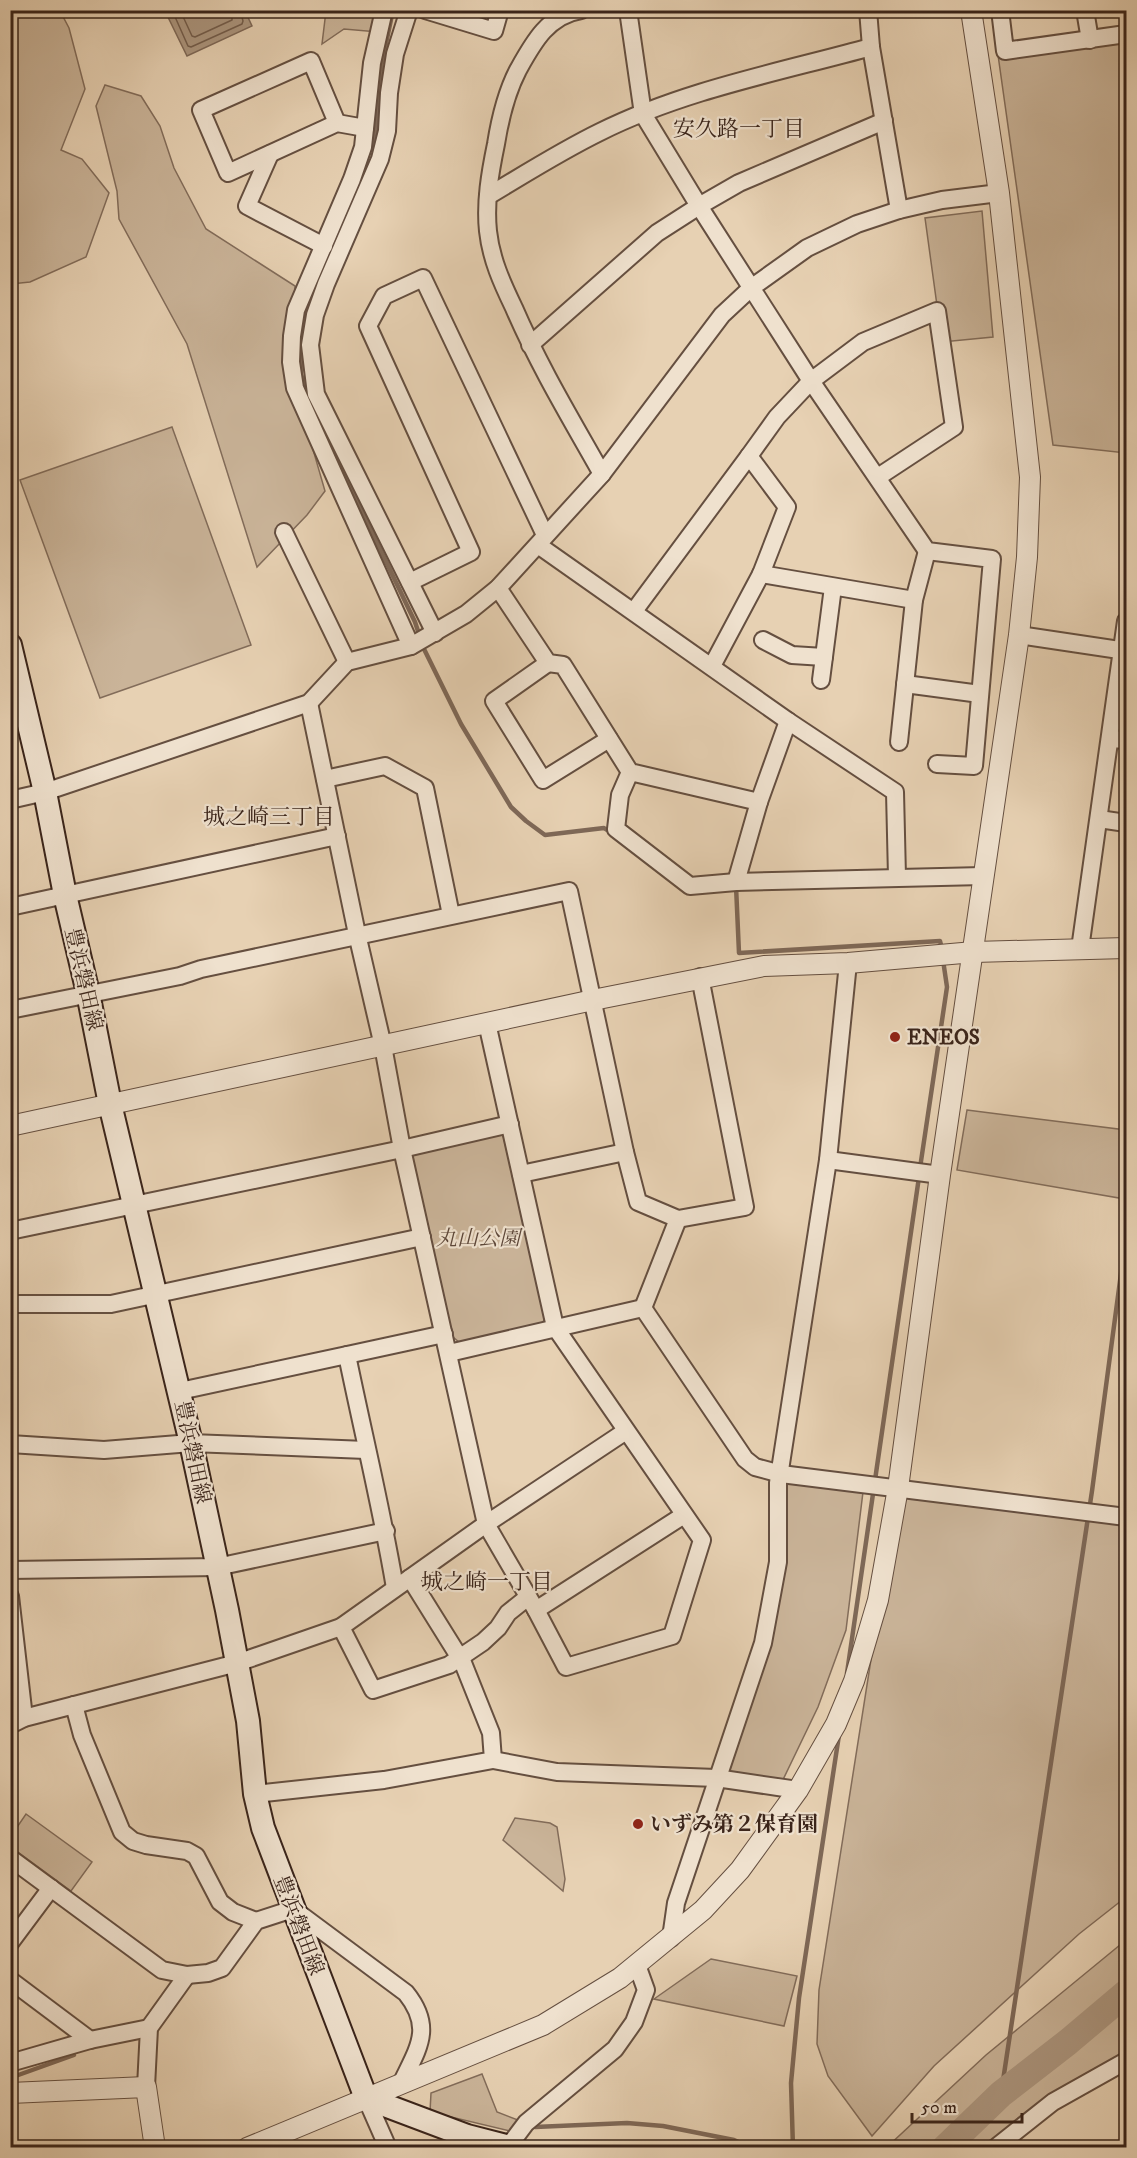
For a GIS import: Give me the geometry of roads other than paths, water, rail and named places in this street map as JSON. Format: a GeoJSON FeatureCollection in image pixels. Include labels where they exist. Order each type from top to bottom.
{"type":"FeatureCollection","features":[{"type":"Feature","properties":{"kind":"main road","name":"豊浜磐田線"},"geometry":{"type":"LineString","coordinates":[[10,645],[16,697],[45,792],[110,1104],[180,1391],[218,1567],[248,1721],[255,1794],[263,1827],[292,1909],[366,2098]]}},
{"type":"Feature","properties":{"kind":"main road"},"geometry":{"type":"LineString","coordinates":[[366,2098],[467,2136],[514,2148]]}},
{"type":"Feature","properties":{"kind":"street"},"geometry":{"type":"LineString","coordinates":[[384,10],[372,63],[363,147],[352,179],[296,310],[291,362],[295,388],[411,646]]}},
{"type":"Feature","properties":{"kind":"street"},"geometry":{"type":"LineString","coordinates":[[409,10],[395,54],[389,93],[387,131],[380,159],[326,284],[315,315],[310,345],[316,394],[435,633]]}},
{"type":"Feature","properties":{"kind":"street"},"geometry":{"type":"LineString","coordinates":[[424,10],[494,31],[500,10]]}},
{"type":"Feature","properties":{"kind":"street"},"geometry":{"type":"LineString","coordinates":[[581,10],[549,18],[512,82],[500,124],[488,195],[488,230],[494,264],[530,345],[602,474]]}},
{"type":"Feature","properties":{"kind":"street"},"geometry":{"type":"LineString","coordinates":[[628,10],[643,114],[751,288],[927,551],[914,600],[899,742]]}},
{"type":"Feature","properties":{"kind":"street"},"geometry":{"type":"LineString","coordinates":[[868,10],[871,47],[899,210]]}},
{"type":"Feature","properties":{"kind":"street"},"geometry":{"type":"LineString","coordinates":[[247,2148],[543,2025],[620,1978],[637,1965],[703,1910],[740,1870],[798,1790],[836,1724],[854,1681],[878,1600],[898,1488],[940,1175],[1019,635],[1027,557],[1030,477],[999,193],[971,10]]}},
{"type":"Feature","properties":{"kind":"street"},"geometry":{"type":"LineString","coordinates":[[1000,10],[1005,51],[1126,34]]}},
{"type":"Feature","properties":{"kind":"street"},"geometry":{"type":"LineString","coordinates":[[1085,10],[1090,40]]}},
{"type":"Feature","properties":{"kind":"street"},"geometry":{"type":"LineString","coordinates":[[488,195],[600,132],[643,114],[704,92],[871,47]]}},
{"type":"Feature","properties":{"kind":"street"},"geometry":{"type":"LineString","coordinates":[[337,123],[311,61],[201,110],[228,173],[337,123],[365,128]]}},
{"type":"Feature","properties":{"kind":"street"},"geometry":{"type":"LineString","coordinates":[[530,345],[657,233],[699,206],[739,183],[884,122]]}},
{"type":"Feature","properties":{"kind":"street"},"geometry":{"type":"LineString","coordinates":[[270,154],[247,206],[324,246]]}},
{"type":"Feature","properties":{"kind":"street"},"geometry":{"type":"LineString","coordinates":[[10,800],[45,792],[309,703],[347,662],[411,646],[466,614],[498,588],[602,474],[722,315],[751,288],[807,248],[857,224],[899,210],[942,200],[999,193]]}},
{"type":"Feature","properties":{"kind":"street"},"geometry":{"type":"LineString","coordinates":[[311,276],[326,284]]}},
{"type":"Feature","properties":{"kind":"street"},"geometry":{"type":"LineString","coordinates":[[410,582],[471,552],[368,326],[384,296],[423,278],[542,540],[634,611],[788,721],[895,792],[897,877]]}},
{"type":"Feature","properties":{"kind":"street"},"geometry":{"type":"LineString","coordinates":[[634,611],[777,417],[812,381],[862,342],[937,311],[954,427],[878,477]]}},
{"type":"Feature","properties":{"kind":"street"},"geometry":{"type":"LineString","coordinates":[[712,666],[761,574],[787,507],[749,456]]}},
{"type":"Feature","properties":{"kind":"street"},"geometry":{"type":"LineString","coordinates":[[284,532],[347,662]]}},
{"type":"Feature","properties":{"kind":"street"},"geometry":{"type":"LineString","coordinates":[[927,551],[992,559],[974,766],[937,764]]}},
{"type":"Feature","properties":{"kind":"street"},"geometry":{"type":"LineString","coordinates":[[761,574],[914,600]]}},
{"type":"Feature","properties":{"kind":"street"},"geometry":{"type":"LineString","coordinates":[[821,680],[833,586]]}},
{"type":"Feature","properties":{"kind":"street"},"geometry":{"type":"LineString","coordinates":[[498,588],[548,663]]}},
{"type":"Feature","properties":{"kind":"street"},"geometry":{"type":"LineString","coordinates":[[1080,949],[1099,819],[1118,739],[1126,621]]}},
{"type":"Feature","properties":{"kind":"street"},"geometry":{"type":"LineString","coordinates":[[1019,635],[1125,651]]}},
{"type":"Feature","properties":{"kind":"street"},"geometry":{"type":"LineString","coordinates":[[763,640],[792,655],[824,657]]}},
{"type":"Feature","properties":{"kind":"street"},"geometry":{"type":"LineString","coordinates":[[609,739],[543,780],[494,700],[548,663],[563,665],[630,772],[759,802]]}},
{"type":"Feature","properties":{"kind":"street"},"geometry":{"type":"LineString","coordinates":[[905,684],[980,694]]}},
{"type":"Feature","properties":{"kind":"street"},"geometry":{"type":"LineString","coordinates":[[309,703],[383,1046],[402,1149],[486,1524],[566,1667],[672,1636],[702,1540],[555,1328],[487,1023]]}},
{"type":"Feature","properties":{"kind":"street"},"geometry":{"type":"LineString","coordinates":[[736,882],[759,802],[788,721]]}},
{"type":"Feature","properties":{"kind":"street"},"geometry":{"type":"LineString","coordinates":[[326,779],[385,765],[425,788],[451,915]]}},
{"type":"Feature","properties":{"kind":"street"},"geometry":{"type":"LineString","coordinates":[[630,772],[620,795],[616,829],[690,886],[736,882],[983,876]]}},
{"type":"Feature","properties":{"kind":"street"},"geometry":{"type":"LineString","coordinates":[[1099,819],[1126,823]]}},
{"type":"Feature","properties":{"kind":"street"},"geometry":{"type":"LineString","coordinates":[[10,907],[337,836]]}},
{"type":"Feature","properties":{"kind":"street"},"geometry":{"type":"LineString","coordinates":[[10,1010],[180,976],[201,969],[357,934],[569,891],[625,1152],[638,1202],[678,1219],[745,1207],[700,977]]}},
{"type":"Feature","properties":{"kind":"street"},"geometry":{"type":"LineString","coordinates":[[10,1126],[700,977],[764,966],[848,963],[974,952],[1126,948]]}},
{"type":"Feature","properties":{"kind":"street"},"geometry":{"type":"LineString","coordinates":[[671,1938],[676,1903],[763,1643],[778,1562],[778,1483],[828,1160],[848,963]]}},
{"type":"Feature","properties":{"kind":"street"},"geometry":{"type":"LineString","coordinates":[[10,1231],[402,1149],[510,1124]]}},
{"type":"Feature","properties":{"kind":"street"},"geometry":{"type":"LineString","coordinates":[[522,1174],[625,1152]]}},
{"type":"Feature","properties":{"kind":"street"},"geometry":{"type":"LineString","coordinates":[[828,1160],[940,1175]]}},
{"type":"Feature","properties":{"kind":"street"},"geometry":{"type":"LineString","coordinates":[[643,1308],[678,1219]]}},
{"type":"Feature","properties":{"kind":"street"},"geometry":{"type":"LineString","coordinates":[[10,1304],[111,1304],[422,1238]]}},
{"type":"Feature","properties":{"kind":"street"},"geometry":{"type":"LineString","coordinates":[[643,1308],[745,1459],[755,1467],[781,1474],[1126,1517]]}},
{"type":"Feature","properties":{"kind":"street"},"geometry":{"type":"LineString","coordinates":[[449,1353],[643,1308]]}},
{"type":"Feature","properties":{"kind":"street"},"geometry":{"type":"LineString","coordinates":[[180,1391],[444,1334]]}},
{"type":"Feature","properties":{"kind":"street"},"geometry":{"type":"LineString","coordinates":[[347,1355],[366,1450],[386,1531],[396,1588]]}},
{"type":"Feature","properties":{"kind":"street"},"geometry":{"type":"LineString","coordinates":[[10,1596],[17,1721],[237,1663],[341,1627],[486,1524],[626,1431]]}},
{"type":"Feature","properties":{"kind":"street"},"geometry":{"type":"LineString","coordinates":[[10,1444],[104,1450],[191,1443],[366,1450]]}},
{"type":"Feature","properties":{"kind":"street"},"geometry":{"type":"LineString","coordinates":[[341,1627],[373,1690],[449,1665],[483,1642],[498,1628],[508,1613],[532,1604],[684,1515]]}},
{"type":"Feature","properties":{"kind":"street"},"geometry":{"type":"LineString","coordinates":[[10,1570],[218,1567],[386,1531]]}},
{"type":"Feature","properties":{"kind":"street"},"geometry":{"type":"LineString","coordinates":[[411,1578],[459,1658],[491,1732],[493,1760]]}},
{"type":"Feature","properties":{"kind":"street"},"geometry":{"type":"LineString","coordinates":[[74,1705],[82,1735],[122,1832],[133,1841],[187,1851],[196,1856],[220,1902],[232,1912],[256,1921]]}},
{"type":"Feature","properties":{"kind":"street"},"geometry":{"type":"LineString","coordinates":[[255,1794],[384,1779],[493,1760],[557,1772],[716,1778],[798,1790]]}},
{"type":"Feature","properties":{"kind":"street"},"geometry":{"type":"LineString","coordinates":[[10,1858],[162,1970],[187,1975],[208,1973],[222,1968],[256,1921],[292,1909],[406,1993],[417,2006],[422,2021],[422,2042],[401,2084]]}},
{"type":"Feature","properties":{"kind":"street"},"geometry":{"type":"LineString","coordinates":[[10,1943],[51,1888]]}},
{"type":"Feature","properties":{"kind":"street"},"geometry":{"type":"LineString","coordinates":[[507,2147],[526,2124],[615,2049],[634,2022],[646,1990],[637,1965]]}},
{"type":"Feature","properties":{"kind":"street"},"geometry":{"type":"LineString","coordinates":[[155,2148],[146,2087],[148,2028],[187,1975]]}},
{"type":"Feature","properties":{"kind":"street"},"geometry":{"type":"LineString","coordinates":[[10,1980],[90,2040]]}},
{"type":"Feature","properties":{"kind":"street"},"geometry":{"type":"LineString","coordinates":[[10,2063],[90,2040],[148,2028]]}},
{"type":"Feature","properties":{"kind":"street"},"geometry":{"type":"LineString","coordinates":[[995,2148],[1053,2102],[1126,2061]]}},
{"type":"Feature","properties":{"kind":"street"},"geometry":{"type":"LineString","coordinates":[[10,2093],[146,2087]]}},
{"type":"Feature","properties":{"kind":"street"},"geometry":{"type":"LineString","coordinates":[[366,2098],[388,2148]]}},
{"type":"Feature","properties":{"kind":"water"},"geometry":{"type":"Polygon","coordinates":[[[165,11],[245,11],[252,26],[187,56],[165,11]]]}},
{"type":"Feature","properties":{"kind":"waterway"},"geometry":{"type":"LineString","coordinates":[[371,147],[377,123],[381,67],[393,10]]}},
{"type":"Feature","properties":{"kind":"waterway"},"geometry":{"type":"LineString","coordinates":[[303,316],[318,280]]}},
{"type":"Feature","properties":{"kind":"waterway"},"geometry":{"type":"LineString","coordinates":[[301,328],[301,374],[307,396]]}},
{"type":"Feature","properties":{"kind":"waterway"},"geometry":{"type":"LineString","coordinates":[[321,426],[461,724],[511,807],[545,835],[604,828],[613,834]]}},
{"type":"Feature","properties":{"kind":"waterway"},"geometry":{"type":"LineString","coordinates":[[736,886],[739,953],[940,941],[942,949]]}},
{"type":"Feature","properties":{"kind":"waterway"},"geometry":{"type":"LineString","coordinates":[[920,1168],[947,987],[943,960]]}},
{"type":"Feature","properties":{"kind":"waterway"},"geometry":{"type":"LineString","coordinates":[[847,1673],[919,1177]]}},
{"type":"Feature","properties":{"kind":"waterway"},"geometry":{"type":"LineString","coordinates":[[1001,2094],[1092,1491],[1126,1236]]}},
{"type":"Feature","properties":{"kind":"waterway"},"geometry":{"type":"LineString","coordinates":[[793,2148],[791,2083],[799,1998],[839,1735]]}},
{"type":"Feature","properties":{"kind":"waterway"},"geometry":{"type":"LineString","coordinates":[[945,2148],[1001,2094],[1126,1993]]}},
{"type":"Feature","properties":{"kind":"waterway"},"geometry":{"type":"LineString","coordinates":[[10,2078],[74,2055]]}},
{"type":"Feature","properties":{"kind":"waterway"},"geometry":{"type":"LineString","coordinates":[[535,2127],[627,2123],[663,2126],[734,2140],[751,2148]]}},
{"type":"Feature","properties":{"kind":"place","name":"ENEOS"},"geometry":{"type":"Point","coordinates":[895,1037]}},
{"type":"Feature","properties":{"kind":"place","name":"いずみ第２保育園"},"geometry":{"type":"Point","coordinates":[638,1824]}},
{"type":"Feature","properties":{"kind":"district","name":"安久路一丁目"},"geometry":{"type":"Point","coordinates":[739,128]}},
{"type":"Feature","properties":{"kind":"district","name":"城之崎三丁目"},"geometry":{"type":"Point","coordinates":[269,816]}},
{"type":"Feature","properties":{"kind":"district","name":"城之崎一丁目"},"geometry":{"type":"Point","coordinates":[487,1581]}},
{"type":"Feature","properties":{"kind":"park label","name":"丸山公園"},"geometry":{"type":"Point","coordinates":[478,1238]}}]}
